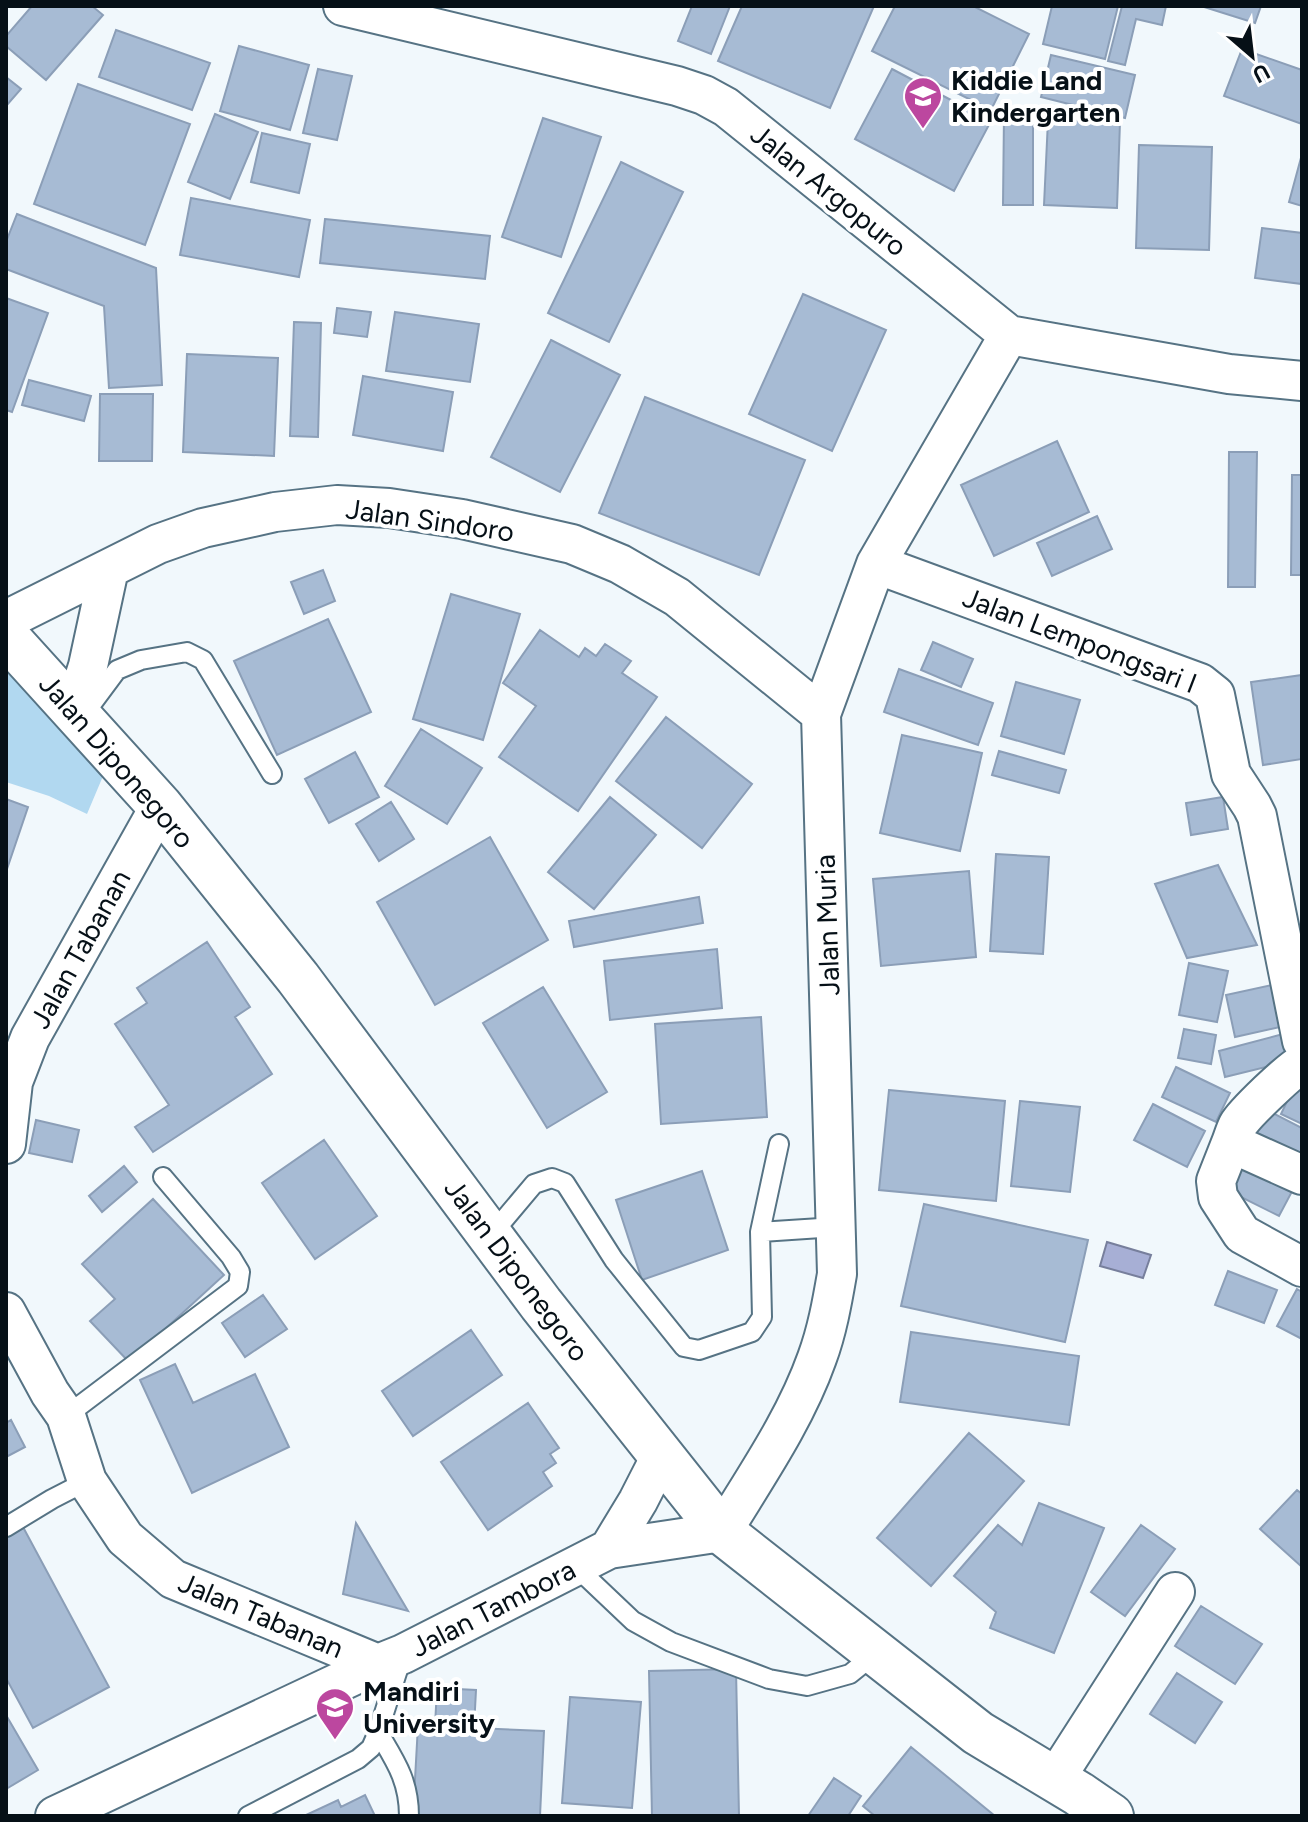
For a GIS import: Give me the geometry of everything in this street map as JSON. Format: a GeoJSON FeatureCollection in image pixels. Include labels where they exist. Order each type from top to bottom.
{"type":"FeatureCollection","features":[{"type":"Feature","properties":{"kind":"main road","name":"Jalan Diponegoro"},"geometry":{"type":"LineString","coordinates":[[6,636],[160,806],[298,978],[541,1304],[722,1532],[978,1733],[1077,1801]]}},
{"type":"Feature","properties":{"kind":"street","name":"Jalan Argopuro"},"geometry":{"type":"LineString","coordinates":[[343,6],[662,82],[704,95],[726,107],[1009,335],[1229,374],[1302,381]]}},
{"type":"Feature","properties":{"kind":"street","name":"Jalan Muria"},"geometry":{"type":"LineString","coordinates":[[722,1532],[788,1421],[816,1360],[830,1315],[837,1274],[821,714],[876,564],[1009,335]]}},
{"type":"Feature","properties":{"kind":"street","name":"Jalan Sindoro"},"geometry":{"type":"LineString","coordinates":[[6,620],[158,544],[203,528],[275,512],[337,505],[389,508],[462,519],[572,544],[620,564],[677,597],[821,714]]}},
{"type":"Feature","properties":{"kind":"street","name":"Jalan Lempongsari I"},"geometry":{"type":"LineString","coordinates":[[876,564],[1209,688],[1215,695],[1231,774],[1257,816],[1302,1041]]}},
{"type":"Feature","properties":{"kind":"street"},"geometry":{"type":"LineString","coordinates":[[77,714],[109,569]]}},
{"type":"Feature","properties":{"kind":"street","name":"Jalan Tabanan"},"geometry":{"type":"LineString","coordinates":[[6,1144],[13,1082],[30,1038],[160,806]]}},
{"type":"Feature","properties":{"kind":"street"},"geometry":{"type":"LineString","coordinates":[[1302,1064],[1294,1067],[1238,1124],[1216,1181],[1218,1197],[1242,1234],[1302,1267]]}},
{"type":"Feature","properties":{"kind":"street"},"geometry":{"type":"LineString","coordinates":[[1231,1143],[1302,1175]]}},
{"type":"Feature","properties":{"kind":"street","name":"Jalan Tabanan"},"geometry":{"type":"LineString","coordinates":[[6,1312],[66,1416],[87,1481],[125,1538],[173,1579],[390,1659]]}},
{"type":"Feature","properties":{"kind":"street"},"geometry":{"type":"LineString","coordinates":[[592,1558],[638,1501],[661,1456]]}},
{"type":"Feature","properties":{"kind":"street","name":"Jalan Tambora"},"geometry":{"type":"LineString","coordinates":[[55,1816],[390,1659],[592,1558],[722,1532]]}},
{"type":"Feature","properties":{"kind":"street"},"geometry":{"type":"LineString","coordinates":[[1077,1801],[1175,1592]]}},
{"type":"Feature","properties":{"kind":"lane"},"geometry":{"type":"LineString","coordinates":[[77,714],[117,670],[141,660],[187,652],[203,660],[272,774]]}},
{"type":"Feature","properties":{"kind":"lane"},"geometry":{"type":"LineString","coordinates":[[491,1236],[534,1184],[552,1178],[565,1183],[614,1260],[684,1347],[699,1350],[752,1332],[762,1317],[760,1232],[779,1144]]}},
{"type":"Feature","properties":{"kind":"lane"},"geometry":{"type":"LineString","coordinates":[[66,1416],[238,1286],[240,1272],[231,1257],[163,1177]]}},
{"type":"Feature","properties":{"kind":"lane"},"geometry":{"type":"LineString","coordinates":[[760,1232],[836,1227]]}},
{"type":"Feature","properties":{"kind":"lane"},"geometry":{"type":"LineString","coordinates":[[6,1527],[87,1481]]}},
{"type":"Feature","properties":{"kind":"lane"},"geometry":{"type":"LineString","coordinates":[[592,1558],[633,1621],[671,1642],[769,1679],[807,1686],[850,1674],[876,1653]]}},
{"type":"Feature","properties":{"kind":"lane"},"geometry":{"type":"LineString","coordinates":[[248,1816],[358,1759],[371,1748],[378,1732],[390,1659]]}},
{"type":"Feature","properties":{"kind":"lane"},"geometry":{"type":"LineString","coordinates":[[378,1732],[407,1787],[409,1816]]}},
{"type":"Feature","properties":{"kind":"shaded area"},"geometry":{"type":"Polygon","coordinates":[[[6,646],[106,769],[87,814],[49,796],[6,782],[6,646]]]}},
{"type":"Feature","properties":{"kind":"shaded area"},"geometry":{"type":"Polygon","coordinates":[[[1107,1242],[1151,1255],[1143,1278],[1100,1266],[1107,1242]]]}},
{"type":"Feature","properties":{"kind":"building"},"geometry":{"type":"Polygon","coordinates":[[[32,6],[92,6],[103,15],[46,80],[6,46],[6,36],[32,6]]]}},
{"type":"Feature","properties":{"kind":"building"},"geometry":{"type":"Polygon","coordinates":[[[692,6],[730,6],[711,54],[678,41],[692,6]]]}},
{"type":"Feature","properties":{"kind":"building"},"geometry":{"type":"Polygon","coordinates":[[[742,6],[874,6],[830,108],[718,61],[742,6]]]}},
{"type":"Feature","properties":{"kind":"building"},"geometry":{"type":"Polygon","coordinates":[[[895,6],[973,6],[1029,34],[991,110],[872,51],[895,6]]]}},
{"type":"Feature","properties":{"kind":"building"},"geometry":{"type":"Polygon","coordinates":[[[1052,6],[1118,6],[1105,59],[1043,44],[1052,6]]]}},
{"type":"Feature","properties":{"kind":"building"},"geometry":{"type":"Polygon","coordinates":[[[1122,6],[1166,6],[1162,25],[1136,19],[1125,65],[1108,61],[1122,6]]]}},
{"type":"Feature","properties":{"kind":"building"},"geometry":{"type":"Polygon","coordinates":[[[1201,6],[1261,6],[1255,23],[1201,6]]]}},
{"type":"Feature","properties":{"kind":"building"},"geometry":{"type":"Polygon","coordinates":[[[116,30],[210,63],[192,110],[99,77],[116,30]]]}},
{"type":"Feature","properties":{"kind":"building"},"geometry":{"type":"Polygon","coordinates":[[[239,46],[309,65],[290,130],[220,111],[239,46]]]}},
{"type":"Feature","properties":{"kind":"building"},"geometry":{"type":"Polygon","coordinates":[[[1242,49],[1302,70],[1302,124],[1224,96],[1242,49]]]}},
{"type":"Feature","properties":{"kind":"building"},"geometry":{"type":"Polygon","coordinates":[[[1051,55],[1135,75],[1125,118],[1041,97],[1051,55]]]}},
{"type":"Feature","properties":{"kind":"building"},"geometry":{"type":"Polygon","coordinates":[[[318,69],[352,76],[337,140],[303,133],[318,69]]]}},
{"type":"Feature","properties":{"kind":"building","name":"Kiddie Land Kindergarten"},"geometry":{"type":"Polygon","coordinates":[[[892,69],[991,121],[954,191],[855,139],[892,69]]]}},
{"type":"Feature","properties":{"kind":"building"},"geometry":{"type":"Polygon","coordinates":[[[6,77],[21,89],[6,106],[6,77]]]}},
{"type":"Feature","properties":{"kind":"building"},"geometry":{"type":"Polygon","coordinates":[[[78,84],[190,124],[145,245],[34,204],[78,84]]]}},
{"type":"Feature","properties":{"kind":"building"},"geometry":{"type":"Polygon","coordinates":[[[215,114],[258,132],[230,199],[188,182],[215,114]]]}},
{"type":"Feature","properties":{"kind":"building"},"geometry":{"type":"Polygon","coordinates":[[[1004,115],[1033,115],[1033,205],[1003,205],[1004,115]]]}},
{"type":"Feature","properties":{"kind":"building"},"geometry":{"type":"Polygon","coordinates":[[[543,118],[601,137],[561,257],[502,237],[543,118]]]}},
{"type":"Feature","properties":{"kind":"building"},"geometry":{"type":"Polygon","coordinates":[[[1048,120],[1120,122],[1117,208],[1044,205],[1048,120]]]}},
{"type":"Feature","properties":{"kind":"building"},"geometry":{"type":"Polygon","coordinates":[[[262,133],[310,144],[299,193],[251,182],[262,133]]]}},
{"type":"Feature","properties":{"kind":"building"},"geometry":{"type":"Polygon","coordinates":[[[1139,145],[1212,147],[1209,250],[1136,248],[1139,145]]]}},
{"type":"Feature","properties":{"kind":"building"},"geometry":{"type":"Polygon","coordinates":[[[1302,154],[1302,206],[1289,202],[1302,154]]]}},
{"type":"Feature","properties":{"kind":"building"},"geometry":{"type":"Polygon","coordinates":[[[621,162],[683,192],[609,342],[548,313],[621,162]]]}},
{"type":"Feature","properties":{"kind":"building"},"geometry":{"type":"Polygon","coordinates":[[[191,198],[310,220],[299,277],[180,255],[191,198]]]}},
{"type":"Feature","properties":{"kind":"building"},"geometry":{"type":"Polygon","coordinates":[[[17,214],[156,268],[162,385],[109,388],[104,306],[6,269],[6,242],[17,214]]]}},
{"type":"Feature","properties":{"kind":"building"},"geometry":{"type":"Polygon","coordinates":[[[325,219],[490,236],[485,279],[320,263],[325,219]]]}},
{"type":"Feature","properties":{"kind":"building"},"geometry":{"type":"Polygon","coordinates":[[[1262,228],[1302,233],[1302,284],[1255,278],[1262,228]]]}},
{"type":"Feature","properties":{"kind":"building"},"geometry":{"type":"Polygon","coordinates":[[[803,294],[886,330],[832,451],[749,414],[803,294]]]}},
{"type":"Feature","properties":{"kind":"building"},"geometry":{"type":"Polygon","coordinates":[[[6,298],[48,313],[12,412],[6,410],[6,298]]]}},
{"type":"Feature","properties":{"kind":"building"},"geometry":{"type":"Polygon","coordinates":[[[337,308],[371,312],[367,337],[334,333],[337,308]]]}},
{"type":"Feature","properties":{"kind":"building"},"geometry":{"type":"Polygon","coordinates":[[[395,312],[479,324],[470,382],[386,371],[395,312]]]}},
{"type":"Feature","properties":{"kind":"building"},"geometry":{"type":"Polygon","coordinates":[[[294,322],[321,323],[318,437],[290,436],[294,322]]]}},
{"type":"Feature","properties":{"kind":"building"},"geometry":{"type":"Polygon","coordinates":[[[551,340],[620,375],[560,492],[491,457],[551,340]]]}},
{"type":"Feature","properties":{"kind":"building"},"geometry":{"type":"Polygon","coordinates":[[[187,354],[278,358],[274,456],[183,452],[187,354]]]}},
{"type":"Feature","properties":{"kind":"building"},"geometry":{"type":"Polygon","coordinates":[[[363,376],[453,392],[443,451],[353,435],[363,376]]]}},
{"type":"Feature","properties":{"kind":"building"},"geometry":{"type":"Polygon","coordinates":[[[29,380],[91,396],[84,421],[22,405],[29,380]]]}},
{"type":"Feature","properties":{"kind":"building"},"geometry":{"type":"Polygon","coordinates":[[[100,394],[153,394],[152,461],[99,461],[100,394]]]}},
{"type":"Feature","properties":{"kind":"building"},"geometry":{"type":"Polygon","coordinates":[[[645,397],[805,460],[759,575],[599,513],[645,397]]]}},
{"type":"Feature","properties":{"kind":"building"},"geometry":{"type":"Polygon","coordinates":[[[1057,441],[1089,512],[994,556],[961,485],[1057,441]]]}},
{"type":"Feature","properties":{"kind":"building"},"geometry":{"type":"Polygon","coordinates":[[[1229,452],[1257,452],[1255,587],[1228,587],[1229,452]]]}},
{"type":"Feature","properties":{"kind":"building"},"geometry":{"type":"Polygon","coordinates":[[[1292,475],[1302,475],[1302,575],[1291,575],[1292,475]]]}},
{"type":"Feature","properties":{"kind":"building"},"geometry":{"type":"Polygon","coordinates":[[[1097,516],[1112,549],[1052,576],[1037,543],[1097,516]]]}},
{"type":"Feature","properties":{"kind":"building"},"geometry":{"type":"Polygon","coordinates":[[[323,570],[335,601],[304,614],[291,582],[323,570]]]}},
{"type":"Feature","properties":{"kind":"building"},"geometry":{"type":"Polygon","coordinates":[[[451,594],[520,614],[483,740],[413,719],[451,594]]]}},
{"type":"Feature","properties":{"kind":"building"},"geometry":{"type":"Polygon","coordinates":[[[328,619],[371,712],[277,755],[234,661],[328,619]]]}},
{"type":"Feature","properties":{"kind":"building"},"geometry":{"type":"Polygon","coordinates":[[[540,630],[579,657],[585,648],[596,656],[605,644],[631,661],[622,673],[657,697],[578,811],[499,757],[536,706],[503,683],[540,630]]]}},
{"type":"Feature","properties":{"kind":"building"},"geometry":{"type":"Polygon","coordinates":[[[933,642],[973,659],[961,687],[921,670],[933,642]]]}},
{"type":"Feature","properties":{"kind":"building"},"geometry":{"type":"Polygon","coordinates":[[[899,669],[993,703],[978,745],[884,712],[899,669]]]}},
{"type":"Feature","properties":{"kind":"building"},"geometry":{"type":"Polygon","coordinates":[[[1302,675],[1302,759],[1263,765],[1251,682],[1302,675]]]}},
{"type":"Feature","properties":{"kind":"building"},"geometry":{"type":"Polygon","coordinates":[[[1016,682],[1080,700],[1064,754],[1001,736],[1016,682]]]}},
{"type":"Feature","properties":{"kind":"building"},"geometry":{"type":"Polygon","coordinates":[[[666,717],[752,784],[702,848],[616,781],[666,717]]]}},
{"type":"Feature","properties":{"kind":"building"},"geometry":{"type":"Polygon","coordinates":[[[421,729],[482,768],[447,824],[385,786],[421,729]]]}},
{"type":"Feature","properties":{"kind":"building"},"geometry":{"type":"Polygon","coordinates":[[[902,735],[982,753],[960,851],[880,833],[902,735]]]}},
{"type":"Feature","properties":{"kind":"building"},"geometry":{"type":"Polygon","coordinates":[[[999,751],[1066,770],[1059,793],[992,775],[999,751]]]}},
{"type":"Feature","properties":{"kind":"building"},"geometry":{"type":"Polygon","coordinates":[[[355,752],[379,797],[329,823],[305,779],[355,752]]]}},
{"type":"Feature","properties":{"kind":"building"},"geometry":{"type":"Polygon","coordinates":[[[610,797],[656,835],[594,909],[548,872],[610,797]]]}},
{"type":"Feature","properties":{"kind":"building"},"geometry":{"type":"Polygon","coordinates":[[[1223,797],[1228,829],[1191,835],[1186,803],[1223,797]]]}},
{"type":"Feature","properties":{"kind":"building"},"geometry":{"type":"Polygon","coordinates":[[[6,799],[28,807],[6,872],[6,799]]]}},
{"type":"Feature","properties":{"kind":"building"},"geometry":{"type":"Polygon","coordinates":[[[391,802],[414,839],[379,861],[356,824],[391,802]]]}},
{"type":"Feature","properties":{"kind":"building"},"geometry":{"type":"Polygon","coordinates":[[[490,837],[548,940],[435,1005],[377,902],[490,837]]]}},
{"type":"Feature","properties":{"kind":"building"},"geometry":{"type":"Polygon","coordinates":[[[996,854],[1049,857],[1043,954],[990,951],[996,854]]]}},
{"type":"Feature","properties":{"kind":"building"},"geometry":{"type":"Polygon","coordinates":[[[1218,865],[1257,945],[1187,958],[1155,884],[1218,865]]]}},
{"type":"Feature","properties":{"kind":"building"},"geometry":{"type":"Polygon","coordinates":[[[969,871],[976,957],[881,966],[873,879],[969,871]]]}},
{"type":"Feature","properties":{"kind":"building"},"geometry":{"type":"Polygon","coordinates":[[[699,897],[703,923],[574,947],[569,921],[699,897]]]}},
{"type":"Feature","properties":{"kind":"building"},"geometry":{"type":"Polygon","coordinates":[[[207,942],[250,1007],[235,1017],[272,1074],[153,1152],[135,1127],[169,1105],[115,1024],[147,1003],[137,988],[207,942]]]}},
{"type":"Feature","properties":{"kind":"building"},"geometry":{"type":"Polygon","coordinates":[[[717,949],[722,1008],[610,1020],[604,961],[717,949]]]}},
{"type":"Feature","properties":{"kind":"building"},"geometry":{"type":"Polygon","coordinates":[[[1189,963],[1228,971],[1217,1022],[1179,1015],[1189,963]]]}},
{"type":"Feature","properties":{"kind":"building"},"geometry":{"type":"Polygon","coordinates":[[[1281,983],[1289,1025],[1235,1037],[1226,995],[1281,983]]]}},
{"type":"Feature","properties":{"kind":"building"},"geometry":{"type":"Polygon","coordinates":[[[543,987],[607,1092],[547,1128],[483,1023],[543,987]]]}},
{"type":"Feature","properties":{"kind":"building"},"geometry":{"type":"Polygon","coordinates":[[[761,1017],[767,1117],[661,1124],[655,1024],[761,1017]]]}},
{"type":"Feature","properties":{"kind":"building"},"geometry":{"type":"Polygon","coordinates":[[[1184,1029],[1216,1035],[1211,1064],[1178,1058],[1184,1029]]]}},
{"type":"Feature","properties":{"kind":"building"},"geometry":{"type":"Polygon","coordinates":[[[1283,1034],[1290,1061],[1225,1077],[1219,1051],[1283,1034]]]}},
{"type":"Feature","properties":{"kind":"building"},"geometry":{"type":"Polygon","coordinates":[[[1176,1067],[1230,1093],[1216,1122],[1162,1097],[1176,1067]]]}},
{"type":"Feature","properties":{"kind":"building"},"geometry":{"type":"Polygon","coordinates":[[[1302,1070],[1302,1124],[1281,1114],[1302,1070]]]}},
{"type":"Feature","properties":{"kind":"building"},"geometry":{"type":"Polygon","coordinates":[[[889,1090],[1005,1101],[996,1201],[879,1190],[889,1090]]]}},
{"type":"Feature","properties":{"kind":"building"},"geometry":{"type":"Polygon","coordinates":[[[1020,1101],[1080,1107],[1070,1192],[1011,1186],[1020,1101]]]}},
{"type":"Feature","properties":{"kind":"building"},"geometry":{"type":"Polygon","coordinates":[[[1153,1104],[1205,1131],[1187,1167],[1134,1140],[1153,1104]]]}},
{"type":"Feature","properties":{"kind":"building"},"geometry":{"type":"Polygon","coordinates":[[[1267,1110],[1302,1128],[1302,1165],[1252,1140],[1267,1110]]]}},
{"type":"Feature","properties":{"kind":"building"},"geometry":{"type":"Polygon","coordinates":[[[36,1120],[79,1130],[72,1162],[29,1153],[36,1120]]]}},
{"type":"Feature","properties":{"kind":"building"},"geometry":{"type":"Polygon","coordinates":[[[324,1140],[377,1216],[315,1259],[262,1183],[324,1140]]]}},
{"type":"Feature","properties":{"kind":"building"},"geometry":{"type":"Polygon","coordinates":[[[1245,1156],[1297,1182],[1279,1216],[1227,1190],[1245,1156]]]}},
{"type":"Feature","properties":{"kind":"building"},"geometry":{"type":"Polygon","coordinates":[[[124,1166],[137,1182],[102,1212],[89,1196],[124,1166]]]}},
{"type":"Feature","properties":{"kind":"building"},"geometry":{"type":"Polygon","coordinates":[[[702,1171],[728,1250],[642,1280],[616,1200],[702,1171]]]}},
{"type":"Feature","properties":{"kind":"building"},"geometry":{"type":"Polygon","coordinates":[[[153,1199],[224,1275],[129,1362],[90,1321],[115,1299],[82,1264],[153,1199]]]}},
{"type":"Feature","properties":{"kind":"building"},"geometry":{"type":"Polygon","coordinates":[[[924,1204],[1088,1240],[1065,1342],[901,1306],[924,1204]]]}},
{"type":"Feature","properties":{"kind":"building"},"geometry":{"type":"Polygon","coordinates":[[[1228,1271],[1277,1290],[1264,1323],[1215,1305],[1228,1271]]]}},
{"type":"Feature","properties":{"kind":"building"},"geometry":{"type":"Polygon","coordinates":[[[1297,1289],[1302,1292],[1302,1339],[1277,1326],[1297,1289]]]}},
{"type":"Feature","properties":{"kind":"building"},"geometry":{"type":"Polygon","coordinates":[[[263,1295],[287,1329],[245,1357],[222,1323],[263,1295]]]}},
{"type":"Feature","properties":{"kind":"building"},"geometry":{"type":"Polygon","coordinates":[[[471,1330],[502,1375],[413,1436],[382,1391],[471,1330]]]}},
{"type":"Feature","properties":{"kind":"building"},"geometry":{"type":"Polygon","coordinates":[[[911,1332],[1079,1356],[1069,1425],[900,1402],[911,1332]]]}},
{"type":"Feature","properties":{"kind":"building"},"geometry":{"type":"Polygon","coordinates":[[[175,1364],[193,1403],[255,1374],[289,1447],[192,1493],[140,1380],[175,1364]]]}},
{"type":"Feature","properties":{"kind":"building"},"geometry":{"type":"Polygon","coordinates":[[[528,1403],[559,1448],[550,1454],[556,1463],[543,1472],[552,1486],[488,1530],[441,1462],[528,1403]]]}},
{"type":"Feature","properties":{"kind":"building"},"geometry":{"type":"Polygon","coordinates":[[[11,1420],[25,1447],[6,1457],[6,1423],[11,1420]]]}},
{"type":"Feature","properties":{"kind":"building"},"geometry":{"type":"Polygon","coordinates":[[[969,1433],[1024,1481],[931,1586],[877,1538],[969,1433]]]}},
{"type":"Feature","properties":{"kind":"building"},"geometry":{"type":"Polygon","coordinates":[[[1297,1490],[1302,1494],[1302,1567],[1260,1529],[1297,1490]]]}},
{"type":"Feature","properties":{"kind":"building"},"geometry":{"type":"Polygon","coordinates":[[[1039,1503],[1104,1528],[1054,1653],[990,1628],[996,1612],[954,1576],[998,1525],[1022,1545],[1039,1503]]]}},
{"type":"Feature","properties":{"kind":"building"},"geometry":{"type":"Polygon","coordinates":[[[356,1523],[408,1611],[343,1594],[356,1523]]]}},
{"type":"Feature","properties":{"kind":"building"},"geometry":{"type":"Polygon","coordinates":[[[1141,1525],[1175,1549],[1125,1616],[1091,1592],[1141,1525]]]}},
{"type":"Feature","properties":{"kind":"building"},"geometry":{"type":"Polygon","coordinates":[[[23,1527],[109,1687],[33,1728],[6,1678],[6,1536],[23,1527]]]}},
{"type":"Feature","properties":{"kind":"building"},"geometry":{"type":"Polygon","coordinates":[[[1201,1606],[1262,1644],[1235,1684],[1175,1646],[1201,1606]]]}},
{"type":"Feature","properties":{"kind":"building"},"geometry":{"type":"Polygon","coordinates":[[[736,1669],[739,1816],[652,1816],[649,1671],[736,1669]]]}},
{"type":"Feature","properties":{"kind":"building"},"geometry":{"type":"Polygon","coordinates":[[[1177,1673],[1222,1702],[1195,1743],[1150,1714],[1177,1673]]]}},
{"type":"Feature","properties":{"kind":"building"},"geometry":{"type":"Polygon","coordinates":[[[437,1688],[476,1690],[474,1728],[544,1731],[540,1816],[413,1816],[418,1725],[435,1726],[437,1688]]]}},
{"type":"Feature","properties":{"kind":"building"},"geometry":{"type":"Polygon","coordinates":[[[570,1697],[641,1702],[632,1808],[562,1803],[570,1697]]]}},
{"type":"Feature","properties":{"kind":"building"},"geometry":{"type":"Polygon","coordinates":[[[6,1715],[38,1770],[6,1789],[6,1715]]]}},
{"type":"Feature","properties":{"kind":"building"},"geometry":{"type":"Polygon","coordinates":[[[911,1747],[995,1816],[875,1816],[863,1806],[911,1747]]]}},
{"type":"Feature","properties":{"kind":"building"},"geometry":{"type":"Polygon","coordinates":[[[834,1778],[861,1796],[848,1816],[808,1816],[834,1778]]]}},
{"type":"Feature","properties":{"kind":"building"},"geometry":{"type":"Polygon","coordinates":[[[365,1795],[375,1816],[304,1816],[338,1800],[341,1807],[365,1795]]]}},
{"type":"Feature","properties":{"kind":"place","name":"Kiddie Land Kindergarten"},"geometry":{"type":"Point","coordinates":[923,130]}},
{"type":"Feature","properties":{"kind":"place","name":"Mandiri University"},"geometry":{"type":"Point","coordinates":[335,1741]}}]}
